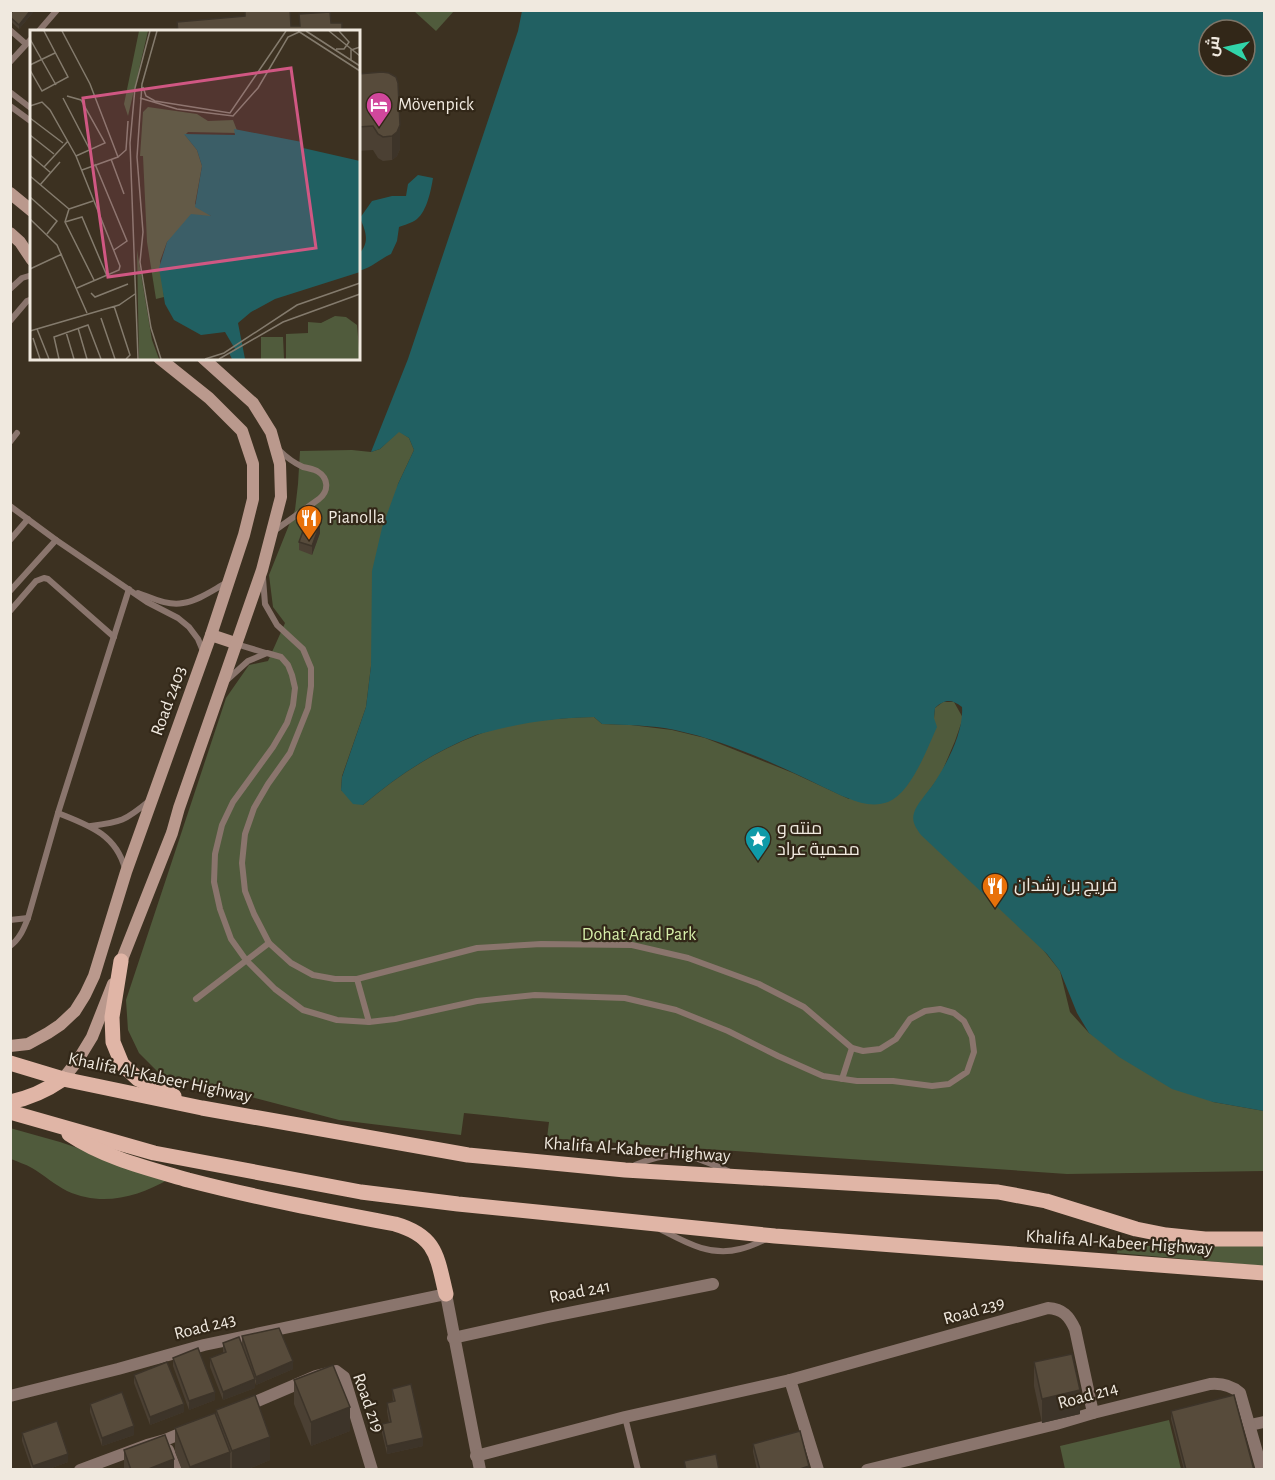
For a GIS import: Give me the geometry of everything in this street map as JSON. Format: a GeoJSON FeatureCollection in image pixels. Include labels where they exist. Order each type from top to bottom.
{"type":"FeatureCollection","features":[{"type":"Feature","properties":{"kind":"main road"},"geometry":{"type":"LineString","coordinates":[[10,193],[30,209]]}},
{"type":"Feature","properties":{"kind":"main road"},"geometry":{"type":"LineString","coordinates":[[10,233],[20,242],[30,257]]}},
{"type":"Feature","properties":{"kind":"main road","name":"Road 2403"},"geometry":{"type":"LineString","coordinates":[[10,1046],[28,1044],[60,1025],[75,1011],[94,976],[126,872],[205,654],[244,535],[253,500],[253,464],[242,431],[209,398],[162,360]]}},
{"type":"Feature","properties":{"kind":"main road"},"geometry":{"type":"LineString","coordinates":[[10,1102],[33,1095],[63,1079],[92,1037],[172,833],[235,643],[262,570],[281,497],[280,464],[276,446],[271,432],[253,403],[205,360]]}},
{"type":"Feature","properties":{"kind":"main road"},"geometry":{"type":"LineString","coordinates":[[211,635],[235,643]]}},
{"type":"Feature","properties":{"kind":"main road"},"geometry":{"type":"LineString","coordinates":[[122,961],[112,1017],[113,1042],[122,1064],[138,1079],[202,1108]]}},
{"type":"Feature","properties":{"kind":"main road","name":"Khalifa Al-Kabeer Highway"},"geometry":{"type":"LineString","coordinates":[[10,1063],[63,1079],[202,1108],[468,1155],[625,1170],[998,1192],[1046,1201],[1136,1229],[1166,1235],[1205,1239],[1264,1239]]}},
{"type":"Feature","properties":{"kind":"main road","name":"Khalifa Al-Kabeer Highway"},"geometry":{"type":"LineString","coordinates":[[10,1112],[154,1154],[362,1192],[775,1236],[1264,1273]]}},
{"type":"Feature","properties":{"kind":"main road"},"geometry":{"type":"LineString","coordinates":[[54,1124],[89,1147],[138,1166],[276,1201],[410,1228],[423,1236],[432,1248],[446,1294]]}},
{"type":"Feature","properties":{"kind":"street","name":"Road 241"},"geometry":{"type":"LineString","coordinates":[[453,1338],[713,1284]]}},
{"type":"Feature","properties":{"kind":"street"},"geometry":{"type":"LineString","coordinates":[[446,1294],[480,1470]]}},
{"type":"Feature","properties":{"kind":"street","name":"Road 243"},"geometry":{"type":"LineString","coordinates":[[10,1396],[204,1345],[446,1294]]}},
{"type":"Feature","properties":{"kind":"street","name":"Road 239"},"geometry":{"type":"LineString","coordinates":[[476,1456],[625,1417],[790,1380],[1048,1308],[1056,1308],[1064,1312],[1076,1329],[1093,1413]]}},
{"type":"Feature","properties":{"kind":"street","name":"Road 219"},"geometry":{"type":"LineString","coordinates":[[230,1413],[316,1376],[336,1371],[344,1377],[372,1470]]}},
{"type":"Feature","properties":{"kind":"street"},"geometry":{"type":"LineString","coordinates":[[790,1380],[818,1470]]}},
{"type":"Feature","properties":{"kind":"street","name":"Road 214"},"geometry":{"type":"LineString","coordinates":[[867,1470],[1219,1383],[1234,1388],[1240,1393],[1262,1470]]}},
{"type":"Feature","properties":{"kind":"street"},"geometry":{"type":"LineString","coordinates":[[1250,1425],[1264,1422]]}},
{"type":"Feature","properties":{"kind":"street"},"geometry":{"type":"LineString","coordinates":[[80,1470],[147,1444],[165,1440],[197,1426]]}},
{"type":"Feature","properties":{"kind":"street"},"geometry":{"type":"LineString","coordinates":[[165,1440],[176,1470]]}},
{"type":"Feature","properties":{"kind":"lane"},"geometry":{"type":"LineString","coordinates":[[40,30],[57,10]]}},
{"type":"Feature","properties":{"kind":"lane"},"geometry":{"type":"LineString","coordinates":[[10,30],[29,41],[10,62]]}},
{"type":"Feature","properties":{"kind":"lane"},"geometry":{"type":"LineString","coordinates":[[10,92],[30,107]]}},
{"type":"Feature","properties":{"kind":"lane"},"geometry":{"type":"LineString","coordinates":[[10,106],[30,121]]}},
{"type":"Feature","properties":{"kind":"lane"},"geometry":{"type":"LineString","coordinates":[[10,289],[22,278],[30,275]]}},
{"type":"Feature","properties":{"kind":"lane"},"geometry":{"type":"LineString","coordinates":[[10,321],[30,300]]}},
{"type":"Feature","properties":{"kind":"lane"},"geometry":{"type":"LineString","coordinates":[[10,442],[17,433]]}},
{"type":"Feature","properties":{"kind":"lane"},"geometry":{"type":"LineString","coordinates":[[271,533],[319,499],[327,489],[327,483],[320,473],[293,461],[276,446]]}},
{"type":"Feature","properties":{"kind":"lane"},"geometry":{"type":"LineString","coordinates":[[10,506],[147,602],[178,618],[189,627],[205,654]]}},
{"type":"Feature","properties":{"kind":"lane"},"geometry":{"type":"LineString","coordinates":[[10,540],[28,519]]}},
{"type":"Feature","properties":{"kind":"lane"},"geometry":{"type":"LineString","coordinates":[[10,591],[56,540]]}},
{"type":"Feature","properties":{"kind":"lane"},"geometry":{"type":"LineString","coordinates":[[235,643],[281,657],[288,664],[295,688],[293,705],[287,723],[273,747],[233,802],[222,825],[215,854],[214,882],[220,909],[231,939],[246,960],[275,989],[303,1010],[337,1020],[369,1022],[395,1019],[477,1001],[535,995],[625,998],[676,1010],[728,1030],[823,1076],[857,1081],[893,1081],[932,1086],[949,1084],[968,1072],[974,1052],[972,1037],[964,1021],[954,1013],[940,1009],[925,1011],[910,1018],[896,1040],[880,1049],[863,1051],[852,1048],[804,1007],[759,984],[688,958],[632,945],[541,944],[477,948],[357,980],[313,975],[291,963],[269,943],[254,914],[245,891],[242,863],[245,834],[254,808],[290,753],[308,708],[311,686],[310,668],[303,649],[277,625],[265,604],[262,570]]}},
{"type":"Feature","properties":{"kind":"lane"},"geometry":{"type":"LineString","coordinates":[[10,611],[36,581],[48,579],[114,638]]}},
{"type":"Feature","properties":{"kind":"lane"},"geometry":{"type":"LineString","coordinates":[[129,589],[159,601],[183,604],[229,581]]}},
{"type":"Feature","properties":{"kind":"lane"},"geometry":{"type":"LineString","coordinates":[[10,946],[23,932],[28,918],[58,813],[129,589]]}},
{"type":"Feature","properties":{"kind":"lane"},"geometry":{"type":"LineString","coordinates":[[167,612],[171,603]]}},
{"type":"Feature","properties":{"kind":"lane"},"geometry":{"type":"LineString","coordinates":[[222,685],[248,661],[267,653]]}},
{"type":"Feature","properties":{"kind":"lane"},"geometry":{"type":"LineString","coordinates":[[91,826],[124,820],[153,797]]}},
{"type":"Feature","properties":{"kind":"lane"},"geometry":{"type":"LineString","coordinates":[[58,813],[91,826],[111,842],[118,851],[126,872]]}},
{"type":"Feature","properties":{"kind":"lane"},"geometry":{"type":"LineString","coordinates":[[10,920],[28,918]]}},
{"type":"Feature","properties":{"kind":"lane"},"geometry":{"type":"LineString","coordinates":[[195,999],[269,943]]}},
{"type":"Feature","properties":{"kind":"lane"},"geometry":{"type":"LineString","coordinates":[[357,980],[369,1022]]}},
{"type":"Feature","properties":{"kind":"lane"},"geometry":{"type":"LineString","coordinates":[[842,1079],[852,1048]]}},
{"type":"Feature","properties":{"kind":"lane"},"geometry":{"type":"LineString","coordinates":[[649,1223],[690,1244],[710,1250],[741,1249],[775,1236]]}},
{"type":"Feature","properties":{"kind":"lane"},"geometry":{"type":"LineString","coordinates":[[625,1417],[639,1470]]}},
{"type":"Feature","properties":{"kind":"green space"},"geometry":{"type":"Polygon","coordinates":[[[414,11],[454,11],[436,31],[414,11]]]}},
{"type":"Feature","properties":{"kind":"green space","name":"Dohat Arad Park"},"geometry":{"type":"Polygon","coordinates":[[[399,431],[409,438],[414,450],[398,484],[366,707],[342,776],[341,790],[363,805],[417,765],[477,735],[505,726],[534,721],[594,717],[602,724],[672,730],[705,738],[793,773],[849,799],[934,718],[935,708],[943,702],[954,702],[963,718],[941,774],[923,799],[1060,971],[1070,1012],[1089,1033],[1213,1102],[1264,1111],[1264,1171],[1067,1174],[547,1138],[549,1122],[464,1113],[461,1135],[339,1120],[159,1073],[139,1053],[128,1030],[126,1000],[226,698],[249,665],[268,661],[285,623],[273,607],[269,575],[295,510],[300,451],[371,452],[380,449],[399,431]]]}},
{"type":"Feature","properties":{"kind":"green space"},"geometry":{"type":"Polygon","coordinates":[[[10,1128],[60,1142],[169,1179],[145,1191],[120,1198],[80,1196],[63,1189],[29,1167],[11,1159],[10,1128]]]}},
{"type":"Feature","properties":{"kind":"green space"},"geometry":{"type":"Polygon","coordinates":[[[1118,1246],[1264,1246],[1264,1266],[1117,1253],[1118,1246]]]}},
{"type":"Feature","properties":{"kind":"green space"},"geometry":{"type":"Polygon","coordinates":[[[1169,1420],[1181,1469],[1065,1469],[1060,1446],[1169,1420]]]}},
{"type":"Feature","properties":{"kind":"water"},"geometry":{"type":"Polygon","coordinates":[[[522,11],[1264,11],[1264,1111],[1213,1102],[1172,1089],[1119,1057],[1089,1033],[1077,1013],[1060,971],[1047,954],[921,835],[916,828],[913,816],[919,803],[943,769],[957,738],[962,707],[955,703],[948,701],[935,708],[934,718],[937,727],[911,780],[896,797],[880,804],[863,803],[847,798],[769,762],[713,740],[666,728],[602,724],[594,717],[535,722],[476,735],[417,765],[363,805],[353,804],[341,790],[342,777],[366,707],[371,666],[372,571],[382,528],[398,484],[414,450],[409,438],[399,432],[380,449],[371,452],[408,359],[518,31],[522,11]]]}},
{"type":"Feature","properties":{"kind":"water"},"geometry":{"type":"Polygon","coordinates":[[[418,175],[433,178],[423,211],[415,220],[399,227],[397,241],[391,254],[360,271],[360,253],[365,245],[366,237],[360,218],[372,201],[392,196],[406,196],[408,184],[418,175]]]}},
{"type":"Feature","properties":{"kind":"building"},"geometry":{"type":"Polygon","coordinates":[[[14,10],[31,10],[19,25],[10,17],[14,10]]]}},
{"type":"Feature","properties":{"kind":"building"},"geometry":{"type":"Polygon","coordinates":[[[245,10],[290,10],[291,26],[300,26],[299,14],[330,12],[331,23],[342,23],[342,30],[178,30],[177,22],[245,16],[245,10]]]}},
{"type":"Feature","properties":{"kind":"building"},"geometry":{"type":"Polygon","coordinates":[[[382,72],[396,77],[400,125],[392,136],[383,137],[373,126],[360,127],[360,74],[382,72]]]}},
{"type":"Feature","properties":{"kind":"building"},"geometry":{"type":"Polygon","coordinates":[[[307,520],[320,524],[312,546],[299,542],[307,520]]]}},
{"type":"Feature","properties":{"kind":"building"},"geometry":{"type":"Polygon","coordinates":[[[279,1328],[293,1361],[256,1377],[242,1336],[279,1328]]]}},
{"type":"Feature","properties":{"kind":"building"},"geometry":{"type":"Polygon","coordinates":[[[239,1337],[255,1379],[223,1392],[210,1358],[226,1352],[223,1343],[239,1337]]]}},
{"type":"Feature","properties":{"kind":"building"},"geometry":{"type":"Polygon","coordinates":[[[198,1348],[215,1392],[189,1401],[173,1358],[198,1348]]]}},
{"type":"Feature","properties":{"kind":"building"},"geometry":{"type":"Polygon","coordinates":[[[1072,1354],[1080,1390],[1042,1399],[1034,1362],[1072,1354]]]}},
{"type":"Feature","properties":{"kind":"building"},"geometry":{"type":"Polygon","coordinates":[[[167,1362],[184,1404],[150,1417],[134,1375],[167,1362]]]}},
{"type":"Feature","properties":{"kind":"building"},"geometry":{"type":"Polygon","coordinates":[[[333,1365],[350,1407],[311,1422],[294,1380],[333,1365]]]}},
{"type":"Feature","properties":{"kind":"building"},"geometry":{"type":"Polygon","coordinates":[[[411,1384],[423,1438],[387,1446],[382,1424],[391,1422],[387,1403],[395,1401],[392,1389],[411,1384]]]}},
{"type":"Feature","properties":{"kind":"building"},"geometry":{"type":"Polygon","coordinates":[[[122,1392],[134,1426],[102,1438],[90,1404],[122,1392]]]}},
{"type":"Feature","properties":{"kind":"building"},"geometry":{"type":"Polygon","coordinates":[[[255,1395],[270,1437],[232,1451],[216,1410],[255,1395]]]}},
{"type":"Feature","properties":{"kind":"building"},"geometry":{"type":"Polygon","coordinates":[[[1234,1395],[1254,1470],[1186,1470],[1171,1411],[1234,1395]]]}},
{"type":"Feature","properties":{"kind":"building"},"geometry":{"type":"Polygon","coordinates":[[[215,1413],[230,1452],[190,1467],[175,1428],[215,1413]]]}},
{"type":"Feature","properties":{"kind":"building"},"geometry":{"type":"Polygon","coordinates":[[[57,1421],[68,1454],[33,1466],[22,1433],[57,1421]]]}},
{"type":"Feature","properties":{"kind":"building"},"geometry":{"type":"Polygon","coordinates":[[[800,1431],[809,1466],[797,1470],[760,1470],[753,1444],[800,1431]]]}},
{"type":"Feature","properties":{"kind":"building"},"geometry":{"type":"Polygon","coordinates":[[[165,1435],[174,1459],[146,1470],[131,1470],[124,1450],[165,1435]]]}},
{"type":"Feature","properties":{"kind":"building"},"geometry":{"type":"Polygon","coordinates":[[[716,1454],[719,1470],[686,1470],[684,1461],[716,1454]]]}},
{"type":"Feature","properties":{"kind":"place","name":"Mövenpick"},"geometry":{"type":"Point","coordinates":[379,128]}},
{"type":"Feature","properties":{"kind":"place","name":"Pianolla"},"geometry":{"type":"Point","coordinates":[309,541]}},
{"type":"Feature","properties":{"kind":"place","name":"منته و محمية عراد"},"geometry":{"type":"Point","coordinates":[758,862]}},
{"type":"Feature","properties":{"kind":"place","name":"فريج بن رشدان"},"geometry":{"type":"Point","coordinates":[995,909]}}]}
